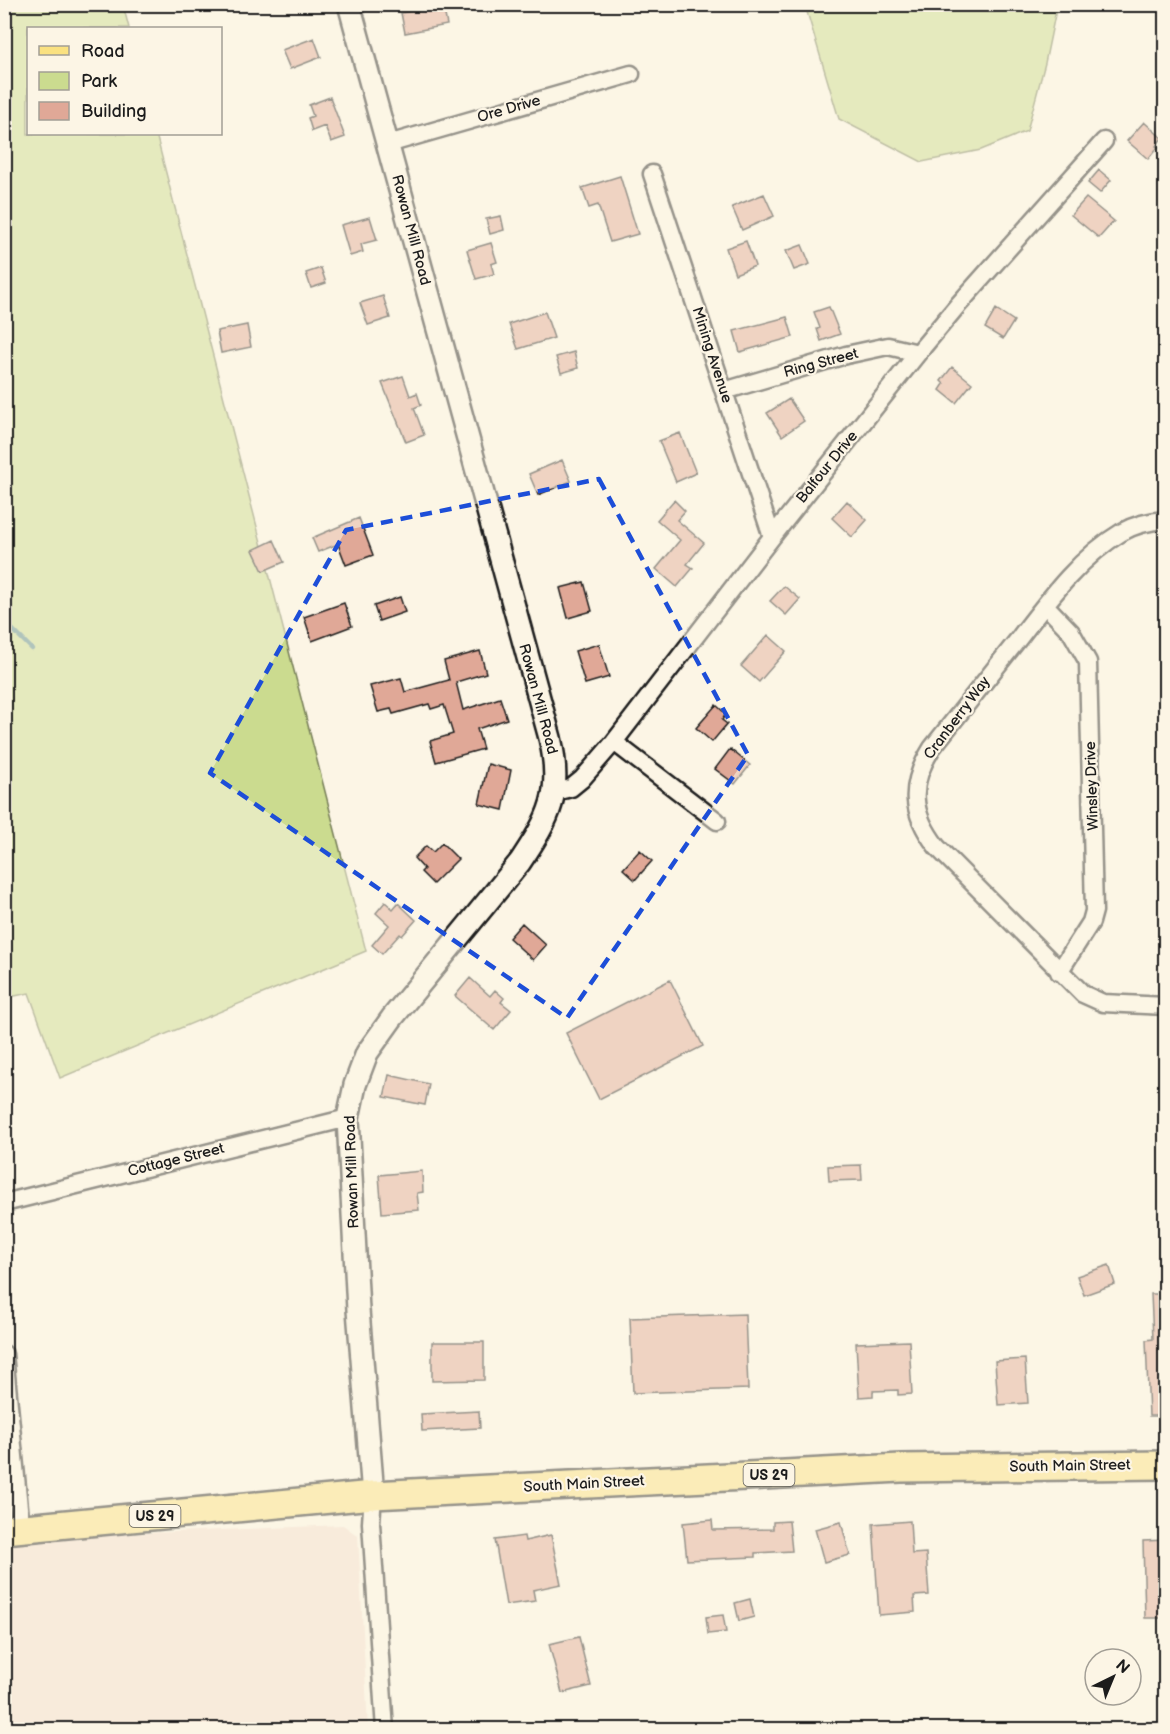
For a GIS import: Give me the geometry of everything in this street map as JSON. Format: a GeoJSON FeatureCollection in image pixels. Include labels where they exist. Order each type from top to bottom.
{"type":"FeatureCollection","features":[{"type":"Feature","properties":{"kind":"main road","name":"South Main Street"},"geometry":{"type":"LineString","coordinates":[[13,1529],[373,1495],[901,1468],[1166,1465]]}},
{"type":"Feature","properties":{"kind":"street","name":"Rowan Mill Road"},"geometry":{"type":"LineString","coordinates":[[349,4],[555,759],[555,792],[548,816],[520,862],[392,1017],[368,1053],[355,1085],[348,1118],[358,1310],[373,1495]]}},
{"type":"Feature","properties":{"kind":"street","name":"Ore Drive"},"geometry":{"type":"LineString","coordinates":[[388,144],[631,74]]}},
{"type":"Feature","properties":{"kind":"street","name":"Balfour Drive"},"geometry":{"type":"LineString","coordinates":[[555,792],[571,788],[614,742],[771,537],[918,353],[1104,141]]}},
{"type":"Feature","properties":{"kind":"street","name":"Mining Avenue"},"geometry":{"type":"LineString","coordinates":[[652,174],[771,537]]}},
{"type":"Feature","properties":{"kind":"street","name":"Ring Street"},"geometry":{"type":"LineString","coordinates":[[724,391],[846,355],[888,346],[918,353]]}},
{"type":"Feature","properties":{"kind":"street","name":"Cranberry Way"},"geometry":{"type":"LineString","coordinates":[[1166,520],[1142,524],[1124,531],[1106,542],[1074,572],[1045,605],[932,748],[918,775],[916,804],[925,832],[937,847],[1083,994],[1103,1003],[1166,1006]]}},
{"type":"Feature","properties":{"kind":"street","name":"Winsley Drive"},"geometry":{"type":"LineString","coordinates":[[1045,605],[1071,632],[1088,662],[1095,904],[1091,922],[1059,972]]}},
{"type":"Feature","properties":{"kind":"street"},"geometry":{"type":"LineString","coordinates":[[614,742],[717,821]]}},
{"type":"Feature","properties":{"kind":"street","name":"Cottage Street"},"geometry":{"type":"LineString","coordinates":[[4,1203],[348,1118]]}},
{"type":"Feature","properties":{"kind":"street"},"geometry":{"type":"LineString","coordinates":[[4,1354],[13,1529]]}},
{"type":"Feature","properties":{"kind":"street"},"geometry":{"type":"LineString","coordinates":[[373,1495],[371,1523],[385,1730]]}},
{"type":"Feature","properties":{"kind":"highlighted area"},"geometry":{"type":"Polygon","coordinates":[[[599,479],[748,755],[567,1018],[210,773],[346,530],[599,479]]]}},
{"type":"Feature","properties":{"kind":"shaded area"},"geometry":{"type":"Polygon","coordinates":[[[343,1525],[358,1536],[368,1729],[5,1729],[4,1539],[343,1525]]]}},
{"type":"Feature","properties":{"kind":"green space"},"geometry":{"type":"Polygon","coordinates":[[[4,5],[123,5],[129,27],[27,27],[27,135],[156,135],[366,951],[60,1078],[29,993],[5,998],[4,5]]]}},
{"type":"Feature","properties":{"kind":"green space"},"geometry":{"type":"Polygon","coordinates":[[[805,5],[1057,5],[1027,131],[981,150],[922,162],[839,119],[805,5]]]}},
{"type":"Feature","properties":{"kind":"building"},"geometry":{"type":"Polygon","coordinates":[[[443,5],[447,25],[405,33],[401,13],[443,5]]]}},
{"type":"Feature","properties":{"kind":"building"},"geometry":{"type":"Polygon","coordinates":[[[314,38],[321,57],[290,69],[282,50],[314,38]]]}},
{"type":"Feature","properties":{"kind":"building"},"geometry":{"type":"Polygon","coordinates":[[[330,97],[345,137],[331,142],[325,126],[312,131],[308,118],[313,116],[309,105],[330,97]]]}},
{"type":"Feature","properties":{"kind":"building"},"geometry":{"type":"Polygon","coordinates":[[[1144,122],[1162,138],[1148,159],[1127,141],[1144,122]]]}},
{"type":"Feature","properties":{"kind":"building"},"geometry":{"type":"Polygon","coordinates":[[[1099,170],[1111,180],[1100,193],[1088,183],[1099,170]]]}},
{"type":"Feature","properties":{"kind":"building"},"geometry":{"type":"Polygon","coordinates":[[[620,176],[638,234],[610,242],[598,205],[589,208],[582,188],[620,176]]]}},
{"type":"Feature","properties":{"kind":"building"},"geometry":{"type":"Polygon","coordinates":[[[764,194],[774,216],[742,230],[732,207],[764,194]]]}},
{"type":"Feature","properties":{"kind":"building"},"geometry":{"type":"Polygon","coordinates":[[[1086,198],[1114,221],[1099,238],[1071,215],[1086,198]]]}},
{"type":"Feature","properties":{"kind":"building"},"geometry":{"type":"Polygon","coordinates":[[[501,216],[504,230],[490,234],[486,219],[501,216]]]}},
{"type":"Feature","properties":{"kind":"building"},"geometry":{"type":"Polygon","coordinates":[[[370,217],[377,240],[361,244],[363,252],[350,256],[341,225],[370,217]]]}},
{"type":"Feature","properties":{"kind":"building"},"geometry":{"type":"Polygon","coordinates":[[[746,241],[755,266],[735,274],[726,248],[746,241]]]}},
{"type":"Feature","properties":{"kind":"building"},"geometry":{"type":"Polygon","coordinates":[[[491,243],[497,262],[491,264],[494,274],[476,279],[467,250],[491,243]]]}},
{"type":"Feature","properties":{"kind":"building"},"geometry":{"type":"Polygon","coordinates":[[[802,245],[810,264],[794,270],[786,251],[802,245]]]}},
{"type":"Feature","properties":{"kind":"building"},"geometry":{"type":"Polygon","coordinates":[[[321,268],[326,283],[311,288],[306,273],[321,268]]]}},
{"type":"Feature","properties":{"kind":"building"},"geometry":{"type":"Polygon","coordinates":[[[383,296],[390,318],[368,325],[360,303],[383,296]]]}},
{"type":"Feature","properties":{"kind":"building"},"geometry":{"type":"Polygon","coordinates":[[[829,307],[840,334],[821,341],[817,329],[820,328],[814,312],[829,307]]]}},
{"type":"Feature","properties":{"kind":"building"},"geometry":{"type":"Polygon","coordinates":[[[996,309],[1014,321],[1003,339],[985,328],[996,309]]]}},
{"type":"Feature","properties":{"kind":"building"},"geometry":{"type":"Polygon","coordinates":[[[545,312],[554,338],[518,349],[509,324],[545,312]]]}},
{"type":"Feature","properties":{"kind":"building"},"geometry":{"type":"Polygon","coordinates":[[[787,317],[793,337],[740,352],[734,331],[787,317]]]}},
{"type":"Feature","properties":{"kind":"building"},"geometry":{"type":"Polygon","coordinates":[[[247,325],[251,347],[221,353],[217,331],[247,325]]]}},
{"type":"Feature","properties":{"kind":"building"},"geometry":{"type":"Polygon","coordinates":[[[574,352],[578,368],[561,373],[556,357],[574,352]]]}},
{"type":"Feature","properties":{"kind":"building"},"geometry":{"type":"Polygon","coordinates":[[[952,367],[972,383],[956,403],[940,390],[944,384],[941,381],[952,367]]]}},
{"type":"Feature","properties":{"kind":"building"},"geometry":{"type":"Polygon","coordinates":[[[403,376],[410,396],[417,393],[421,405],[414,408],[424,435],[406,442],[382,383],[403,376]]]}},
{"type":"Feature","properties":{"kind":"building"},"geometry":{"type":"Polygon","coordinates":[[[789,399],[804,421],[782,436],[767,413],[789,399]]]}},
{"type":"Feature","properties":{"kind":"building"},"geometry":{"type":"Polygon","coordinates":[[[680,433],[696,473],[676,482],[659,441],[680,433]]]}},
{"type":"Feature","properties":{"kind":"building"},"geometry":{"type":"Polygon","coordinates":[[[562,460],[571,481],[538,495],[529,474],[562,460]]]}},
{"type":"Feature","properties":{"kind":"building"},"geometry":{"type":"Polygon","coordinates":[[[674,500],[685,511],[677,520],[704,543],[687,564],[693,568],[677,587],[656,569],[680,540],[657,520],[674,500]]]}},
{"type":"Feature","properties":{"kind":"building"},"geometry":{"type":"Polygon","coordinates":[[[847,501],[867,520],[852,537],[832,518],[847,501]]]}},
{"type":"Feature","properties":{"kind":"building"},"geometry":{"type":"Polygon","coordinates":[[[359,518],[373,555],[346,565],[338,544],[318,552],[312,538],[359,518]]]}},
{"type":"Feature","properties":{"kind":"building"},"geometry":{"type":"Polygon","coordinates":[[[274,540],[284,562],[263,571],[253,550],[274,540]]]}},
{"type":"Feature","properties":{"kind":"building"},"geometry":{"type":"Polygon","coordinates":[[[584,582],[592,611],[568,618],[560,588],[584,582]]]}},
{"type":"Feature","properties":{"kind":"building"},"geometry":{"type":"Polygon","coordinates":[[[784,586],[800,599],[786,615],[770,601],[784,586]]]}},
{"type":"Feature","properties":{"kind":"building"},"geometry":{"type":"Polygon","coordinates":[[[400,597],[405,612],[379,621],[374,606],[400,597]]]}},
{"type":"Feature","properties":{"kind":"building"},"geometry":{"type":"Polygon","coordinates":[[[344,603],[352,626],[312,641],[304,617],[344,603]]]}},
{"type":"Feature","properties":{"kind":"building"},"geometry":{"type":"Polygon","coordinates":[[[768,635],[786,651],[759,682],[741,666],[768,635]]]}},
{"type":"Feature","properties":{"kind":"building"},"geometry":{"type":"Polygon","coordinates":[[[599,644],[609,677],[585,684],[575,651],[599,644]]]}},
{"type":"Feature","properties":{"kind":"building"},"geometry":{"type":"Polygon","coordinates":[[[480,651],[486,673],[456,682],[463,710],[500,698],[507,719],[477,729],[483,749],[436,762],[430,741],[453,734],[444,705],[431,709],[429,704],[393,714],[391,709],[378,712],[370,686],[401,678],[405,692],[449,680],[444,661],[480,651]]]}},
{"type":"Feature","properties":{"kind":"building"},"geometry":{"type":"Polygon","coordinates":[[[716,705],[726,714],[722,720],[727,724],[712,742],[696,728],[716,705]]]}},
{"type":"Feature","properties":{"kind":"building"},"geometry":{"type":"Polygon","coordinates":[[[730,749],[750,765],[735,784],[715,769],[730,749]]]}},
{"type":"Feature","properties":{"kind":"building"},"geometry":{"type":"Polygon","coordinates":[[[488,764],[511,770],[503,810],[479,804],[488,764]]]}},
{"type":"Feature","properties":{"kind":"building"},"geometry":{"type":"Polygon","coordinates":[[[442,843],[458,859],[433,884],[421,872],[424,869],[414,858],[426,846],[433,852],[442,843]]]}},
{"type":"Feature","properties":{"kind":"building"},"geometry":{"type":"Polygon","coordinates":[[[640,850],[652,861],[635,880],[623,869],[640,850]]]}},
{"type":"Feature","properties":{"kind":"building"},"geometry":{"type":"Polygon","coordinates":[[[385,902],[393,909],[398,903],[416,920],[382,954],[372,945],[389,925],[376,913],[385,902]]]}},
{"type":"Feature","properties":{"kind":"building"},"geometry":{"type":"Polygon","coordinates":[[[522,923],[546,945],[533,960],[509,938],[522,923]]]}},
{"type":"Feature","properties":{"kind":"building"},"geometry":{"type":"Polygon","coordinates":[[[470,978],[490,996],[495,990],[504,998],[501,1002],[511,1010],[494,1030],[455,996],[470,978]]]}},
{"type":"Feature","properties":{"kind":"building"},"geometry":{"type":"Polygon","coordinates":[[[670,980],[703,1046],[599,1099],[566,1033],[670,980]]]}},
{"type":"Feature","properties":{"kind":"building"},"geometry":{"type":"Polygon","coordinates":[[[389,1075],[429,1084],[425,1105],[384,1097],[389,1075]]]}},
{"type":"Feature","properties":{"kind":"building"},"geometry":{"type":"Polygon","coordinates":[[[861,1165],[862,1180],[829,1181],[828,1166],[861,1165]]]}},
{"type":"Feature","properties":{"kind":"building"},"geometry":{"type":"Polygon","coordinates":[[[422,1171],[423,1192],[417,1193],[419,1210],[382,1213],[379,1175],[422,1171]]]}},
{"type":"Feature","properties":{"kind":"building"},"geometry":{"type":"Polygon","coordinates":[[[1109,1265],[1115,1284],[1084,1295],[1077,1276],[1109,1265]]]}},
{"type":"Feature","properties":{"kind":"building"},"geometry":{"type":"Polygon","coordinates":[[[1151,1294],[1166,1294],[1166,1416],[1149,1416],[1146,1340],[1153,1339],[1151,1294]]]}},
{"type":"Feature","properties":{"kind":"building"},"geometry":{"type":"Polygon","coordinates":[[[745,1314],[748,1389],[633,1393],[630,1318],[745,1314]]]}},
{"type":"Feature","properties":{"kind":"building"},"geometry":{"type":"Polygon","coordinates":[[[909,1341],[912,1394],[898,1395],[898,1390],[873,1391],[873,1396],[859,1397],[856,1343],[909,1341]]]}},
{"type":"Feature","properties":{"kind":"building"},"geometry":{"type":"Polygon","coordinates":[[[432,1342],[484,1342],[484,1380],[432,1381],[432,1342]]]}},
{"type":"Feature","properties":{"kind":"building"},"geometry":{"type":"Polygon","coordinates":[[[1025,1359],[1028,1403],[998,1405],[995,1361],[1025,1359]]]}},
{"type":"Feature","properties":{"kind":"building"},"geometry":{"type":"Polygon","coordinates":[[[479,1411],[480,1428],[422,1431],[421,1414],[479,1411]]]}},
{"type":"Feature","properties":{"kind":"building"},"geometry":{"type":"Polygon","coordinates":[[[712,1520],[713,1530],[773,1529],[773,1522],[789,1521],[792,1551],[755,1553],[755,1557],[687,1560],[683,1523],[712,1520]]]}},
{"type":"Feature","properties":{"kind":"building"},"geometry":{"type":"Polygon","coordinates":[[[910,1521],[912,1554],[926,1553],[929,1595],[914,1596],[915,1612],[879,1615],[873,1524],[910,1521]]]}},
{"type":"Feature","properties":{"kind":"building"},"geometry":{"type":"Polygon","coordinates":[[[841,1522],[850,1555],[824,1562],[815,1529],[841,1522]]]}},
{"type":"Feature","properties":{"kind":"building"},"geometry":{"type":"Polygon","coordinates":[[[551,1535],[561,1584],[533,1590],[535,1601],[506,1605],[495,1540],[524,1536],[525,1541],[551,1535]]]}},
{"type":"Feature","properties":{"kind":"building"},"geometry":{"type":"Polygon","coordinates":[[[1166,1540],[1166,1618],[1145,1618],[1143,1541],[1166,1540]]]}},
{"type":"Feature","properties":{"kind":"building"},"geometry":{"type":"Polygon","coordinates":[[[750,1599],[754,1617],[739,1621],[735,1603],[750,1599]]]}},
{"type":"Feature","properties":{"kind":"building"},"geometry":{"type":"Polygon","coordinates":[[[723,1615],[726,1632],[708,1634],[706,1617],[723,1615]]]}},
{"type":"Feature","properties":{"kind":"building"},"geometry":{"type":"Polygon","coordinates":[[[579,1637],[591,1686],[562,1693],[549,1644],[579,1637]]]}},
{"type":"Feature","properties":{"kind":"waterway"},"geometry":{"type":"LineString","coordinates":[[4,621],[32,649]]}},
{"type":"Feature","properties":{"kind":"railway"},"geometry":{"type":"LineString","coordinates":[[1062,1730],[1166,1725]]}}]}
